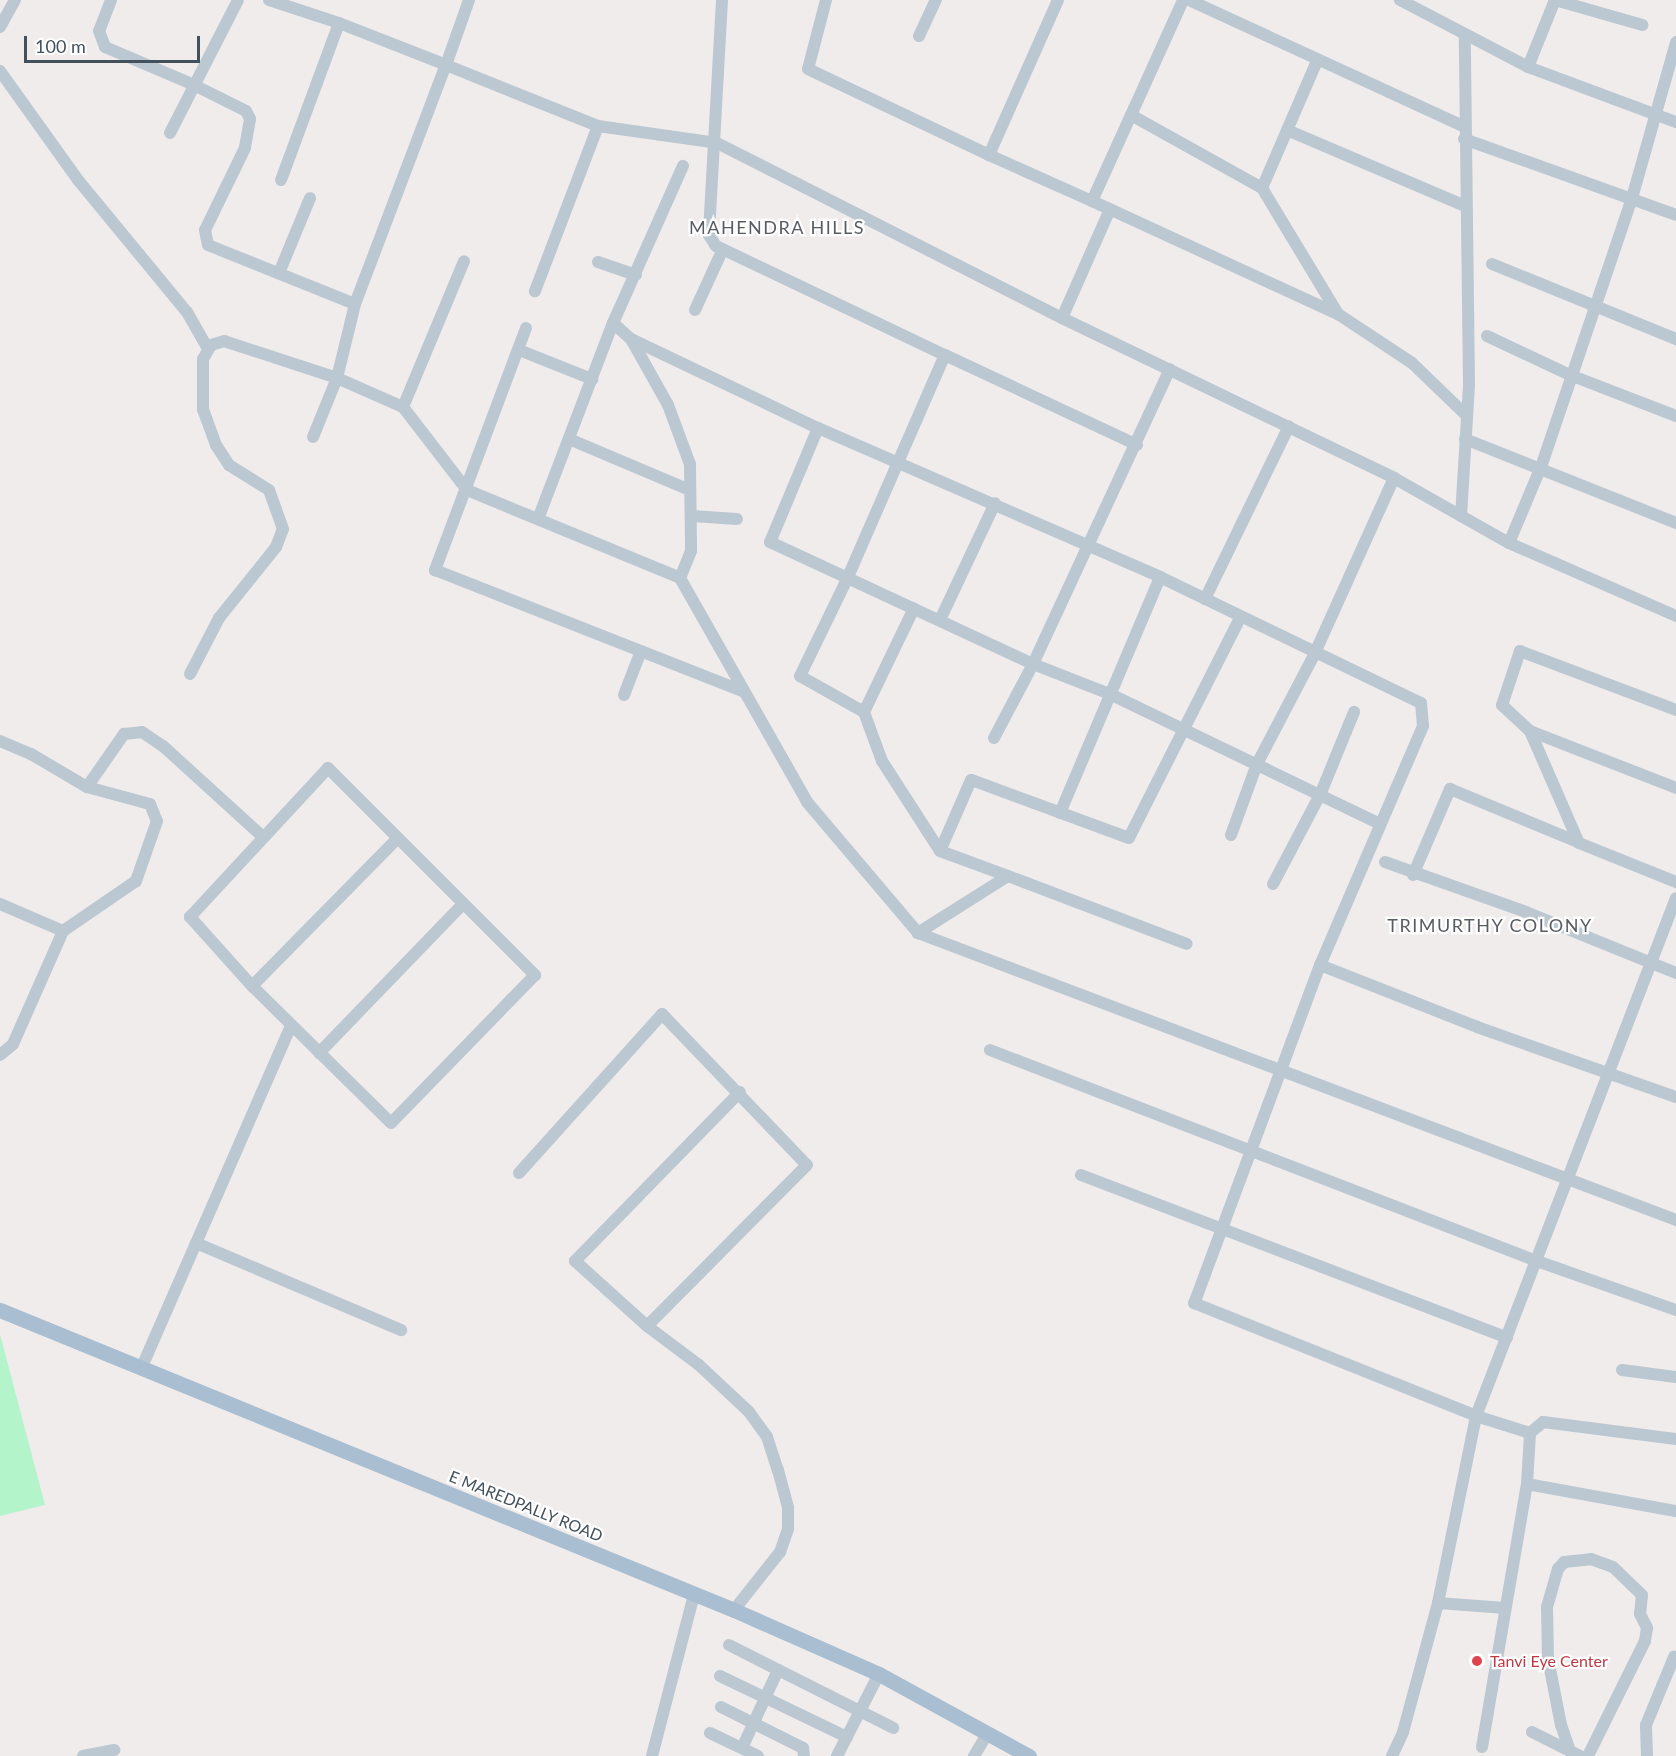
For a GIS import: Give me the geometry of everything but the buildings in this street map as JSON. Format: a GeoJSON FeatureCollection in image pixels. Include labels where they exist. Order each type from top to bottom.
{"type":"FeatureCollection","features":[{"type":"Feature","properties":{"kind":"main road","name":"E MAREDPALLY ROAD"},"geometry":{"type":"LineString","coordinates":[[0,1310],[734,1610],[879,1674],[1029,1756]]}},
{"type":"Feature","properties":{"kind":"street"},"geometry":{"type":"LineString","coordinates":[[0,27],[15,0]]}},
{"type":"Feature","properties":{"kind":"street"},"geometry":{"type":"LineString","coordinates":[[111,0],[99,31],[105,47],[194,85],[246,111],[250,119],[244,148],[205,230],[205,240],[212,249],[355,304]]}},
{"type":"Feature","properties":{"kind":"street"},"geometry":{"type":"LineString","coordinates":[[170,133],[238,0]]}},
{"type":"Feature","properties":{"kind":"street"},"geometry":{"type":"LineString","coordinates":[[269,0],[339,23],[598,126],[717,143],[1062,318],[1394,478],[1509,543],[1676,616]]}},
{"type":"Feature","properties":{"kind":"street"},"geometry":{"type":"LineString","coordinates":[[313,437],[337,378],[355,304],[469,0]]}},
{"type":"Feature","properties":{"kind":"street"},"geometry":{"type":"LineString","coordinates":[[723,0],[718,20],[717,143],[709,235],[722,251],[821,294],[1137,445]]}},
{"type":"Feature","properties":{"kind":"street"},"geometry":{"type":"LineString","coordinates":[[826,0],[808,69],[988,155],[1338,314],[1412,363],[1467,416]]}},
{"type":"Feature","properties":{"kind":"street"},"geometry":{"type":"LineString","coordinates":[[919,36],[936,0]]}},
{"type":"Feature","properties":{"kind":"street"},"geometry":{"type":"LineString","coordinates":[[988,155],[1058,0]]}},
{"type":"Feature","properties":{"kind":"street"},"geometry":{"type":"LineString","coordinates":[[1092,201],[1183,0]]}},
{"type":"Feature","properties":{"kind":"street"},"geometry":{"type":"LineString","coordinates":[[1189,0],[1317,61],[1463,126]]}},
{"type":"Feature","properties":{"kind":"street"},"geometry":{"type":"LineString","coordinates":[[1400,0],[1528,67],[1676,122]]}},
{"type":"Feature","properties":{"kind":"street"},"geometry":{"type":"LineString","coordinates":[[1528,67],[1554,0],[1642,25]]}},
{"type":"Feature","properties":{"kind":"street"},"geometry":{"type":"LineString","coordinates":[[281,180],[339,23]]}},
{"type":"Feature","properties":{"kind":"street"},"geometry":{"type":"LineString","coordinates":[[1461,516],[1467,416],[1463,126],[1465,36]]}},
{"type":"Feature","properties":{"kind":"street"},"geometry":{"type":"LineString","coordinates":[[1509,543],[1540,467],[1632,198],[1676,42]]}},
{"type":"Feature","properties":{"kind":"street"},"geometry":{"type":"LineString","coordinates":[[1262,188],[1317,61]]}},
{"type":"Feature","properties":{"kind":"street"},"geometry":{"type":"LineString","coordinates":[[0,71],[78,180],[187,312],[208,349]]}},
{"type":"Feature","properties":{"kind":"street"},"geometry":{"type":"LineString","coordinates":[[1131,115],[1262,188],[1338,314]]}},
{"type":"Feature","properties":{"kind":"street"},"geometry":{"type":"LineString","coordinates":[[535,291],[598,126]]}},
{"type":"Feature","properties":{"kind":"street"},"geometry":{"type":"LineString","coordinates":[[1287,130],[1465,206]]}},
{"type":"Feature","properties":{"kind":"street"},"geometry":{"type":"LineString","coordinates":[[1464,139],[1676,215]]}},
{"type":"Feature","properties":{"kind":"street"},"geometry":{"type":"LineString","coordinates":[[538,519],[612,323],[636,275],[683,166]]}},
{"type":"Feature","properties":{"kind":"street"},"geometry":{"type":"LineString","coordinates":[[279,273],[310,198]]}},
{"type":"Feature","properties":{"kind":"street"},"geometry":{"type":"LineString","coordinates":[[1062,318],[1110,209]]}},
{"type":"Feature","properties":{"kind":"street"},"geometry":{"type":"LineString","coordinates":[[695,310],[722,251]]}},
{"type":"Feature","properties":{"kind":"street"},"geometry":{"type":"LineString","coordinates":[[403,406],[464,261]]}},
{"type":"Feature","properties":{"kind":"street"},"geometry":{"type":"LineString","coordinates":[[598,262],[636,275]]}},
{"type":"Feature","properties":{"kind":"street"},"geometry":{"type":"LineString","coordinates":[[1492,264],[1676,339]]}},
{"type":"Feature","properties":{"kind":"street"},"geometry":{"type":"LineString","coordinates":[[612,323],[631,339],[818,428],[1090,545],[1205,599],[1314,655],[1420,703],[1423,726],[1378,823],[1320,965],[1194,1303],[1476,1416],[1530,1433]]}},
{"type":"Feature","properties":{"kind":"street"},"geometry":{"type":"LineString","coordinates":[[526,328],[435,570],[744,692]]}},
{"type":"Feature","properties":{"kind":"street"},"geometry":{"type":"LineString","coordinates":[[1487,336],[1570,375],[1676,416]]}},
{"type":"Feature","properties":{"kind":"street"},"geometry":{"type":"LineString","coordinates":[[631,339],[668,405],[690,464],[691,551],[680,578]]}},
{"type":"Feature","properties":{"kind":"street"},"geometry":{"type":"LineString","coordinates":[[190,674],[219,618],[276,547],[283,529],[269,490],[229,465],[216,445],[203,410],[201,388],[208,349],[211,345],[224,341],[337,378],[403,406],[467,490],[680,578],[807,802],[918,933],[1676,1220]]}},
{"type":"Feature","properties":{"kind":"street"},"geometry":{"type":"LineString","coordinates":[[519,350],[592,379]]}},
{"type":"Feature","properties":{"kind":"street"},"geometry":{"type":"LineString","coordinates":[[945,355],[847,579],[800,676],[864,712],[882,761],[940,851],[1187,944]]}},
{"type":"Feature","properties":{"kind":"street"},"geometry":{"type":"LineString","coordinates":[[994,738],[1033,664],[1090,545],[1170,369]]}},
{"type":"Feature","properties":{"kind":"street"},"geometry":{"type":"LineString","coordinates":[[1205,599],[1289,426]]}},
{"type":"Feature","properties":{"kind":"street"},"geometry":{"type":"LineString","coordinates":[[818,428],[770,542],[1033,664],[1112,695],[1378,823]]}},
{"type":"Feature","properties":{"kind":"street"},"geometry":{"type":"LineString","coordinates":[[568,439],[690,490]]}},
{"type":"Feature","properties":{"kind":"street"},"geometry":{"type":"LineString","coordinates":[[1465,439],[1676,523]]}},
{"type":"Feature","properties":{"kind":"street"},"geometry":{"type":"LineString","coordinates":[[1231,835],[1257,764],[1314,655],[1394,478]]}},
{"type":"Feature","properties":{"kind":"street"},"geometry":{"type":"LineString","coordinates":[[940,620],[995,503]]}},
{"type":"Feature","properties":{"kind":"street"},"geometry":{"type":"LineString","coordinates":[[692,516],[737,519]]}},
{"type":"Feature","properties":{"kind":"street"},"geometry":{"type":"LineString","coordinates":[[1060,813],[1112,695],[1160,577]]}},
{"type":"Feature","properties":{"kind":"street"},"geometry":{"type":"LineString","coordinates":[[864,712],[914,609]]}},
{"type":"Feature","properties":{"kind":"street"},"geometry":{"type":"LineString","coordinates":[[940,851],[971,780],[1129,838],[1240,618]]}},
{"type":"Feature","properties":{"kind":"street"},"geometry":{"type":"LineString","coordinates":[[624,695],[641,651]]}},
{"type":"Feature","properties":{"kind":"street"},"geometry":{"type":"LineString","coordinates":[[1676,710],[1520,651],[1502,705],[1530,731],[1676,788]]}},
{"type":"Feature","properties":{"kind":"street"},"geometry":{"type":"LineString","coordinates":[[1274,884],[1320,795],[1354,712]]}},
{"type":"Feature","properties":{"kind":"street"},"geometry":{"type":"LineString","coordinates":[[1530,731],[1579,843]]}},
{"type":"Feature","properties":{"kind":"street"},"geometry":{"type":"LineString","coordinates":[[87,787],[124,734],[142,732],[163,746],[262,836]]}},
{"type":"Feature","properties":{"kind":"street"},"geometry":{"type":"LineString","coordinates":[[0,1055],[13,1044],[63,931],[136,881],[155,832],[156,815],[150,804],[87,787],[1,745]]}},
{"type":"Feature","properties":{"kind":"street"},"geometry":{"type":"LineString","coordinates":[[328,768],[397,839],[535,975],[391,1123],[252,986],[190,917],[262,836],[328,768]]}},
{"type":"Feature","properties":{"kind":"street"},"geometry":{"type":"LineString","coordinates":[[1413,875],[1450,789],[1564,833],[1579,843],[1676,882]]}},
{"type":"Feature","properties":{"kind":"street"},"geometry":{"type":"LineString","coordinates":[[252,986],[397,839]]}},
{"type":"Feature","properties":{"kind":"street"},"geometry":{"type":"LineString","coordinates":[[1385,862],[1413,875],[1526,912],[1676,973]]}},
{"type":"Feature","properties":{"kind":"street"},"geometry":{"type":"LineString","coordinates":[[918,933],[1008,876]]}},
{"type":"Feature","properties":{"kind":"street"},"geometry":{"type":"LineString","coordinates":[[1392,1756],[1403,1732],[1438,1603],[1476,1416],[1507,1338],[1534,1260],[1676,898]]}},
{"type":"Feature","properties":{"kind":"street"},"geometry":{"type":"LineString","coordinates":[[0,904],[63,931]]}},
{"type":"Feature","properties":{"kind":"street"},"geometry":{"type":"LineString","coordinates":[[319,1053],[463,904]]}},
{"type":"Feature","properties":{"kind":"street"},"geometry":{"type":"LineString","coordinates":[[1320,965],[1676,1097]]}},
{"type":"Feature","properties":{"kind":"street"},"geometry":{"type":"LineString","coordinates":[[519,1173],[662,1014],[740,1092],[807,1165],[646,1326]]}},
{"type":"Feature","properties":{"kind":"street"},"geometry":{"type":"LineString","coordinates":[[141,1369],[291,1025]]}},
{"type":"Feature","properties":{"kind":"street"},"geometry":{"type":"LineString","coordinates":[[990,1050],[1534,1260],[1676,1310]]}},
{"type":"Feature","properties":{"kind":"street"},"geometry":{"type":"LineString","coordinates":[[734,1610],[780,1552],[788,1529],[788,1508],[767,1437],[749,1412],[699,1365],[646,1326],[575,1261],[740,1092]]}},
{"type":"Feature","properties":{"kind":"street"},"geometry":{"type":"LineString","coordinates":[[1081,1175],[1507,1338]]}},
{"type":"Feature","properties":{"kind":"street"},"geometry":{"type":"LineString","coordinates":[[196,1243],[401,1330]]}},
{"type":"Feature","properties":{"kind":"street"},"geometry":{"type":"LineString","coordinates":[[1622,1370],[1676,1377]]}},
{"type":"Feature","properties":{"kind":"street"},"geometry":{"type":"LineString","coordinates":[[1482,1747],[1527,1484],[1530,1433],[1544,1422],[1676,1439]]}},
{"type":"Feature","properties":{"kind":"street"},"geometry":{"type":"LineString","coordinates":[[1527,1484],[1676,1511]]}},
{"type":"Feature","properties":{"kind":"street"},"geometry":{"type":"LineString","coordinates":[[1575,1753],[1561,1725],[1548,1659],[1547,1607],[1558,1569],[1564,1562],[1591,1559],[1613,1567],[1642,1595],[1640,1614],[1647,1628],[1645,1641],[1606,1711],[1588,1756]]}},
{"type":"Feature","properties":{"kind":"street"},"geometry":{"type":"LineString","coordinates":[[652,1756],[694,1594]]}},
{"type":"Feature","properties":{"kind":"street"},"geometry":{"type":"LineString","coordinates":[[1438,1603],[1505,1608]]}},
{"type":"Feature","properties":{"kind":"street"},"geometry":{"type":"LineString","coordinates":[[729,1645],[893,1728]]}},
{"type":"Feature","properties":{"kind":"street"},"geometry":{"type":"LineString","coordinates":[[1647,1756],[1646,1725],[1674,1657]]}},
{"type":"Feature","properties":{"kind":"street"},"geometry":{"type":"LineString","coordinates":[[742,1748],[767,1699],[778,1670]]}},
{"type":"Feature","properties":{"kind":"street"},"geometry":{"type":"LineString","coordinates":[[837,1756],[879,1674]]}},
{"type":"Feature","properties":{"kind":"street"},"geometry":{"type":"LineString","coordinates":[[720,1677],[847,1737]]}},
{"type":"Feature","properties":{"kind":"street"},"geometry":{"type":"LineString","coordinates":[[721,1707],[756,1722],[803,1748],[804,1756]]}},
{"type":"Feature","properties":{"kind":"street"},"geometry":{"type":"LineString","coordinates":[[1532,1732],[1575,1753]]}},
{"type":"Feature","properties":{"kind":"street"},"geometry":{"type":"LineString","coordinates":[[710,1733],[758,1756]]}},
{"type":"Feature","properties":{"kind":"street"},"geometry":{"type":"LineString","coordinates":[[974,1756],[988,1733]]}},
{"type":"Feature","properties":{"kind":"street"},"geometry":{"type":"LineString","coordinates":[[83,1756],[114,1750]]}},
{"type":"Feature","properties":{"kind":"green space"},"geometry":{"type":"Polygon","coordinates":[[[0,1334],[45,1505],[0,1516],[0,1334]]]}},
{"type":"Feature","properties":{"kind":"place","name":"Tanvi Eye Center"},"geometry":{"type":"Point","coordinates":[1477,1661]}},
{"type":"Feature","properties":{"kind":"district","name":"MAHENDRA HILLS"},"geometry":{"type":"Point","coordinates":[777,227]}},
{"type":"Feature","properties":{"kind":"district","name":"TRIMURTHY COLONY"},"geometry":{"type":"Point","coordinates":[1490,925]}}]}
